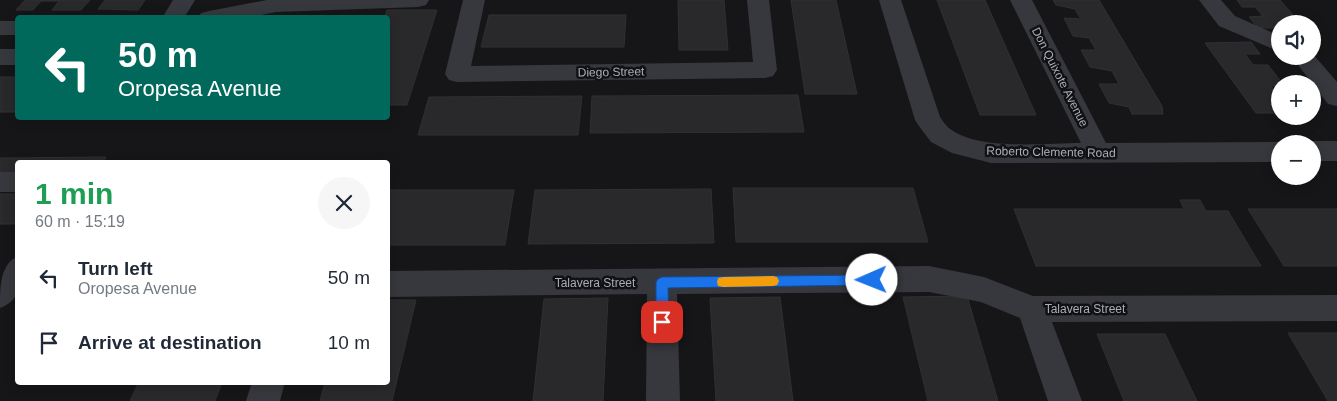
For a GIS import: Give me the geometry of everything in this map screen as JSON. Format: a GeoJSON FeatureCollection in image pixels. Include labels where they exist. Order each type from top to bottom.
{"type":"FeatureCollection","features":[{"type":"Feature","properties":{"kind":"street"},"geometry":{"type":"LineString","coordinates":[[175,15],[184,0]]}},
{"type":"Feature","properties":{"kind":"street"},"geometry":{"type":"LineString","coordinates":[[228,15],[276,5],[418,0]]}},
{"type":"Feature","properties":{"kind":"street","name":"Diego Street"},"geometry":{"type":"LineString","coordinates":[[474,0],[456,74],[765,70],[758,0]]}},
{"type":"Feature","properties":{"kind":"street","name":"Roberto Clemente Road"},"geometry":{"type":"LineString","coordinates":[[890,0],[928,120],[940,135],[961,146],[991,153],[1271,152]]}},
{"type":"Feature","properties":{"kind":"street","name":"Don Quixote Avenue"},"geometry":{"type":"LineString","coordinates":[[1021,0],[1099,154]]}},
{"type":"Feature","properties":{"kind":"street"},"geometry":{"type":"LineString","coordinates":[[1210,0],[1228,21],[1271,41]]}},
{"type":"Feature","properties":{"kind":"street"},"geometry":{"type":"LineString","coordinates":[[0,28],[15,28]]}},
{"type":"Feature","properties":{"kind":"street"},"geometry":{"type":"LineString","coordinates":[[0,57],[15,57]]}},
{"type":"Feature","properties":{"kind":"street"},"geometry":{"type":"LineString","coordinates":[[1310,65],[1337,98]]}},
{"type":"Feature","properties":{"kind":"street"},"geometry":{"type":"LineString","coordinates":[[1321,151],[1337,151]]}},
{"type":"Feature","properties":{"kind":"street"},"geometry":{"type":"LineString","coordinates":[[0,182],[15,182]]}},
{"type":"Feature","properties":{"kind":"street"},"geometry":{"type":"LineString","coordinates":[[0,296],[15,273]]}},
{"type":"Feature","properties":{"kind":"street","name":"Talavera Street"},"geometry":{"type":"LineString","coordinates":[[390,284],[929,279],[984,290],[1032,309],[1337,308]]}},
{"type":"Feature","properties":{"kind":"street"},"geometry":{"type":"LineString","coordinates":[[662,282],[663,401]]}},
{"type":"Feature","properties":{"kind":"street"},"geometry":{"type":"LineString","coordinates":[[1032,309],[1065,401]]}},
{"type":"Feature","properties":{"kind":"street"},"geometry":{"type":"LineString","coordinates":[[263,401],[268,385]]}},
{"type":"Feature","properties":{"kind":"building"},"geometry":{"type":"Polygon","coordinates":[[[25,0],[90,0],[81,10],[52,10],[59,1],[41,1],[33,10],[16,10],[25,0]]]}},
{"type":"Feature","properties":{"kind":"building"},"geometry":{"type":"Polygon","coordinates":[[[105,0],[145,0],[138,10],[98,9],[105,0]]]}},
{"type":"Feature","properties":{"kind":"building"},"geometry":{"type":"Polygon","coordinates":[[[678,0],[724,0],[728,50],[679,50],[678,0]]]}},
{"type":"Feature","properties":{"kind":"building"},"geometry":{"type":"Polygon","coordinates":[[[791,0],[836,0],[857,94],[805,94],[791,0]]]}},
{"type":"Feature","properties":{"kind":"building"},"geometry":{"type":"Polygon","coordinates":[[[937,0],[985,0],[1036,115],[980,115],[937,0]]]}},
{"type":"Feature","properties":{"kind":"building"},"geometry":{"type":"Polygon","coordinates":[[[1053,0],[1099,0],[1162,106],[1163,114],[1132,114],[1129,107],[1109,103],[1099,84],[1119,84],[1112,71],[1090,67],[1081,50],[1096,50],[1089,38],[1073,36],[1064,18],[1081,19],[1075,9],[1056,5],[1053,0]]]}},
{"type":"Feature","properties":{"kind":"building"},"geometry":{"type":"Polygon","coordinates":[[[1237,0],[1280,0],[1293,15],[1271,15],[1271,28],[1258,28],[1249,17],[1263,16],[1255,7],[1242,7],[1237,0]]]}},
{"type":"Feature","properties":{"kind":"building"},"geometry":{"type":"Polygon","coordinates":[[[387,10],[437,10],[407,105],[390,105],[390,15],[385,15],[387,10]]]}},
{"type":"Feature","properties":{"kind":"building"},"geometry":{"type":"Polygon","coordinates":[[[489,15],[626,15],[624,47],[481,47],[489,15]]]}},
{"type":"Feature","properties":{"kind":"building"},"geometry":{"type":"Polygon","coordinates":[[[1251,42],[1260,54],[1245,54],[1253,65],[1268,65],[1276,75],[1271,75],[1271,113],[1256,113],[1205,43],[1251,42]]]}},
{"type":"Feature","properties":{"kind":"building"},"geometry":{"type":"Polygon","coordinates":[[[0,77],[15,77],[15,112],[0,112],[0,77]]]}},
{"type":"Feature","properties":{"kind":"building"},"geometry":{"type":"Polygon","coordinates":[[[798,95],[804,132],[590,133],[592,96],[798,95]]]}},
{"type":"Feature","properties":{"kind":"building"},"geometry":{"type":"Polygon","coordinates":[[[582,96],[578,135],[418,135],[429,97],[582,96]]]}},
{"type":"Feature","properties":{"kind":"building"},"geometry":{"type":"Polygon","coordinates":[[[106,157],[104,160],[15,160],[15,176],[0,176],[0,158],[106,157]]]}},
{"type":"Feature","properties":{"kind":"building"},"geometry":{"type":"Polygon","coordinates":[[[733,188],[913,188],[928,242],[736,242],[733,188]]]}},
{"type":"Feature","properties":{"kind":"building"},"geometry":{"type":"Polygon","coordinates":[[[711,189],[714,243],[528,244],[535,190],[711,189]]]}},
{"type":"Feature","properties":{"kind":"building"},"geometry":{"type":"Polygon","coordinates":[[[390,190],[514,190],[505,245],[390,245],[390,190]]]}},
{"type":"Feature","properties":{"kind":"building"},"geometry":{"type":"Polygon","coordinates":[[[0,194],[15,194],[15,224],[0,224],[0,194]]]}},
{"type":"Feature","properties":{"kind":"building"},"geometry":{"type":"Polygon","coordinates":[[[1180,200],[1200,200],[1206,211],[1228,211],[1261,266],[1036,266],[1014,209],[1184,209],[1180,200]]]}},
{"type":"Feature","properties":{"kind":"building"},"geometry":{"type":"Polygon","coordinates":[[[1248,209],[1337,209],[1337,266],[1284,266],[1248,209]]]}},
{"type":"Feature","properties":{"kind":"building"},"geometry":{"type":"Polygon","coordinates":[[[967,296],[998,401],[928,401],[903,297],[967,296]]]}},
{"type":"Feature","properties":{"kind":"building"},"geometry":{"type":"Polygon","coordinates":[[[780,297],[793,401],[716,401],[710,298],[780,297]]]}},
{"type":"Feature","properties":{"kind":"building"},"geometry":{"type":"Polygon","coordinates":[[[608,298],[603,401],[533,401],[544,299],[608,298]]]}},
{"type":"Feature","properties":{"kind":"building"},"geometry":{"type":"Polygon","coordinates":[[[390,300],[416,300],[392,401],[320,401],[324,385],[390,385],[390,300]]]}},
{"type":"Feature","properties":{"kind":"building"},"geometry":{"type":"Polygon","coordinates":[[[1288,333],[1337,333],[1337,401],[1328,401],[1288,333]]]}},
{"type":"Feature","properties":{"kind":"building"},"geometry":{"type":"Polygon","coordinates":[[[1097,334],[1165,334],[1197,401],[1124,401],[1097,334]]]}},
{"type":"Feature","properties":{"kind":"building"},"geometry":{"type":"Polygon","coordinates":[[[138,385],[221,385],[215,401],[130,401],[138,385]]]}},
{"type":"Feature","properties":{"kind":"slow traffic"},"geometry":{"type":"LineString","coordinates":[[723,282],[773,281]]}},
{"type":"Feature","properties":{"kind":"route"},"geometry":{"type":"LineString","coordinates":[[662,322],[662,282],[872,280]]}}]}
